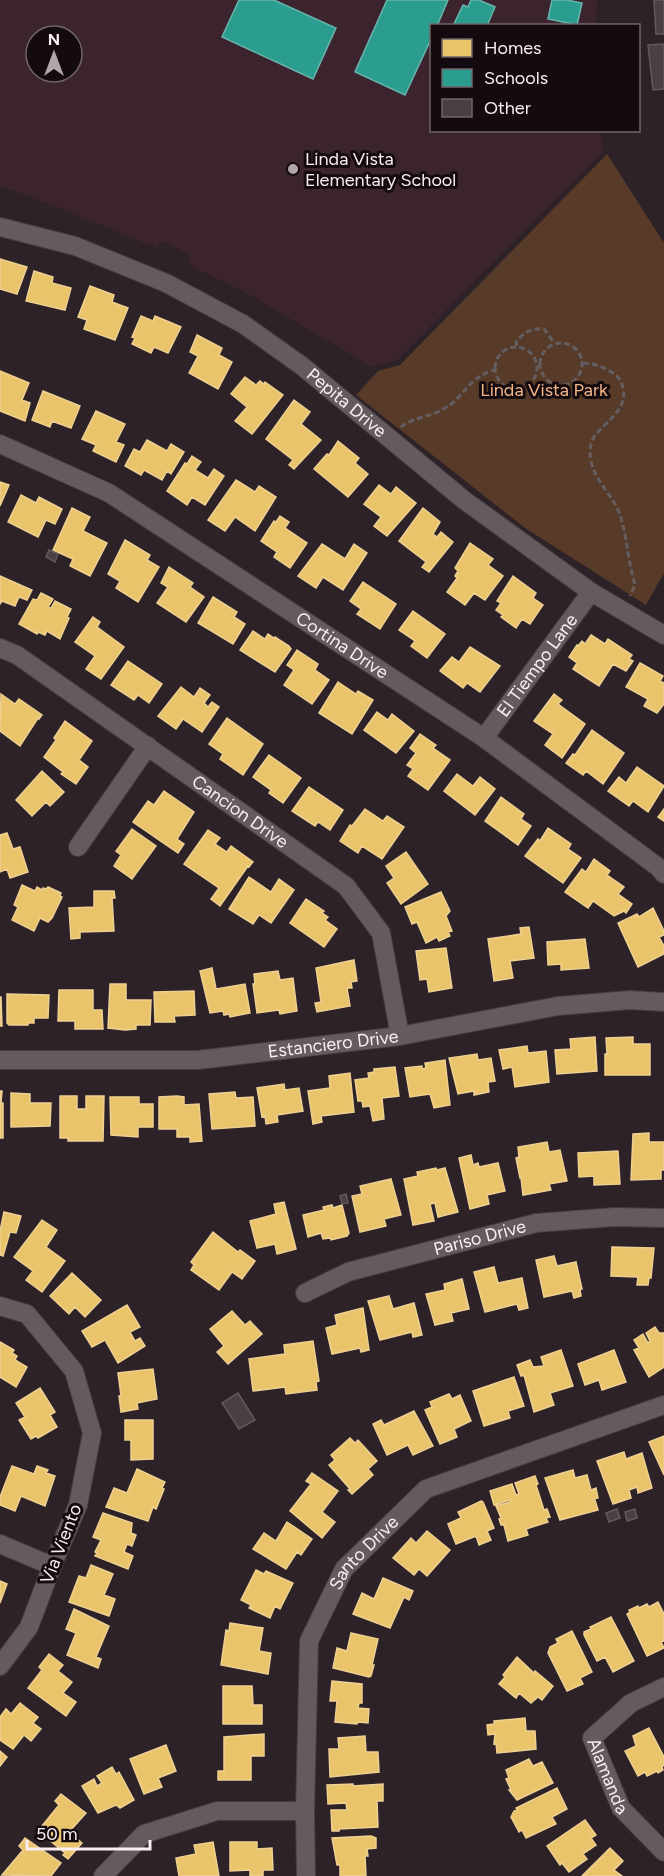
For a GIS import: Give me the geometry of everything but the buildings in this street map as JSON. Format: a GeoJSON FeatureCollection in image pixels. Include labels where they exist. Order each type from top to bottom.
{"type":"FeatureCollection","features":[{"type":"Feature","properties":{"kind":"street","name":"Pepita Drive"},"geometry":{"type":"LineString","coordinates":[[0,227],[85,250],[166,283],[243,324],[302,366],[464,500],[591,592],[664,635]]}},
{"type":"Feature","properties":{"kind":"street","name":"Cortina Drive"},"geometry":{"type":"LineString","coordinates":[[0,444],[109,493],[484,738],[658,867],[664,874]]}},
{"type":"Feature","properties":{"kind":"street","name":"El Tiempo Lane"},"geometry":{"type":"LineString","coordinates":[[484,738],[591,592]]}},
{"type":"Feature","properties":{"kind":"street","name":"Cancion Drive"},"geometry":{"type":"LineString","coordinates":[[0,648],[17,655],[346,886],[381,933],[400,1036]]}},
{"type":"Feature","properties":{"kind":"street"},"geometry":{"type":"LineString","coordinates":[[78,847],[148,746]]}},
{"type":"Feature","properties":{"kind":"street","name":"Estanciero Drive"},"geometry":{"type":"LineString","coordinates":[[0,1060],[198,1060],[400,1036],[558,1006],[630,1000],[664,1002]]}},
{"type":"Feature","properties":{"kind":"street","name":"Pariso Drive"},"geometry":{"type":"LineString","coordinates":[[305,1293],[348,1272],[536,1223],[615,1217],[664,1218]]}},
{"type":"Feature","properties":{"kind":"street","name":"Via Viento"},"geometry":{"type":"LineString","coordinates":[[0,1306],[27,1314],[74,1371],[92,1433],[78,1505],[29,1628],[0,1666]]}},
{"type":"Feature","properties":{"kind":"street","name":"Santo Drive"},"geometry":{"type":"LineString","coordinates":[[306,1876],[305,1811],[309,1641],[344,1569],[426,1490],[664,1405]]}},
{"type":"Feature","properties":{"kind":"street"},"geometry":{"type":"LineString","coordinates":[[0,1544],[52,1566]]}},
{"type":"Feature","properties":{"kind":"street","name":"Alamanda"},"geometry":{"type":"LineString","coordinates":[[664,1687],[631,1703],[592,1738],[621,1808],[664,1852]]}},
{"type":"Feature","properties":{"kind":"street"},"geometry":{"type":"LineString","coordinates":[[103,1876],[144,1834],[217,1811],[305,1811]]}},
{"type":"Feature","properties":{"kind":"path"},"geometry":{"type":"LineString","coordinates":[[517,347],[516,342],[520,337],[528,330],[535,328],[544,329],[555,343]]}},
{"type":"Feature","properties":{"kind":"path"},"geometry":{"type":"LineString","coordinates":[[555,343],[545,350],[538,361],[536,376],[532,382],[520,390],[512,390],[499,383],[494,370],[498,356],[503,351],[517,347],[529,351],[538,361],[545,378],[551,382],[563,385],[575,380],[582,369],[581,356],[573,346],[567,343],[555,343]]}},
{"type":"Feature","properties":{"kind":"path"},"geometry":{"type":"LineString","coordinates":[[583,363],[603,367],[616,374],[623,385],[624,397],[618,412],[595,437],[590,447],[595,475],[619,513],[635,585],[621,610]]}},
{"type":"Feature","properties":{"kind":"path"},"geometry":{"type":"LineString","coordinates":[[390,441],[407,423],[444,410],[473,380],[494,370]]}},
{"type":"Feature","properties":{"kind":"shaded area","name":"Linda Vista Elementary School"},"geometry":{"type":"Polygon","coordinates":[[[0,0],[597,0],[596,24],[430,24],[430,132],[600,132],[603,152],[397,360],[372,367],[245,292],[190,266],[189,254],[162,241],[156,248],[0,186],[0,0]]]}},
{"type":"Feature","properties":{"kind":"green space","name":"Linda Vista Park"},"geometry":{"type":"Polygon","coordinates":[[[607,154],[664,243],[664,573],[646,605],[525,528],[356,395],[378,371],[400,365],[607,154]]]}},
{"type":"Feature","properties":{"kind":"place","name":"Linda Vista Elementary School"},"geometry":{"type":"Point","coordinates":[293,169]}}]}
